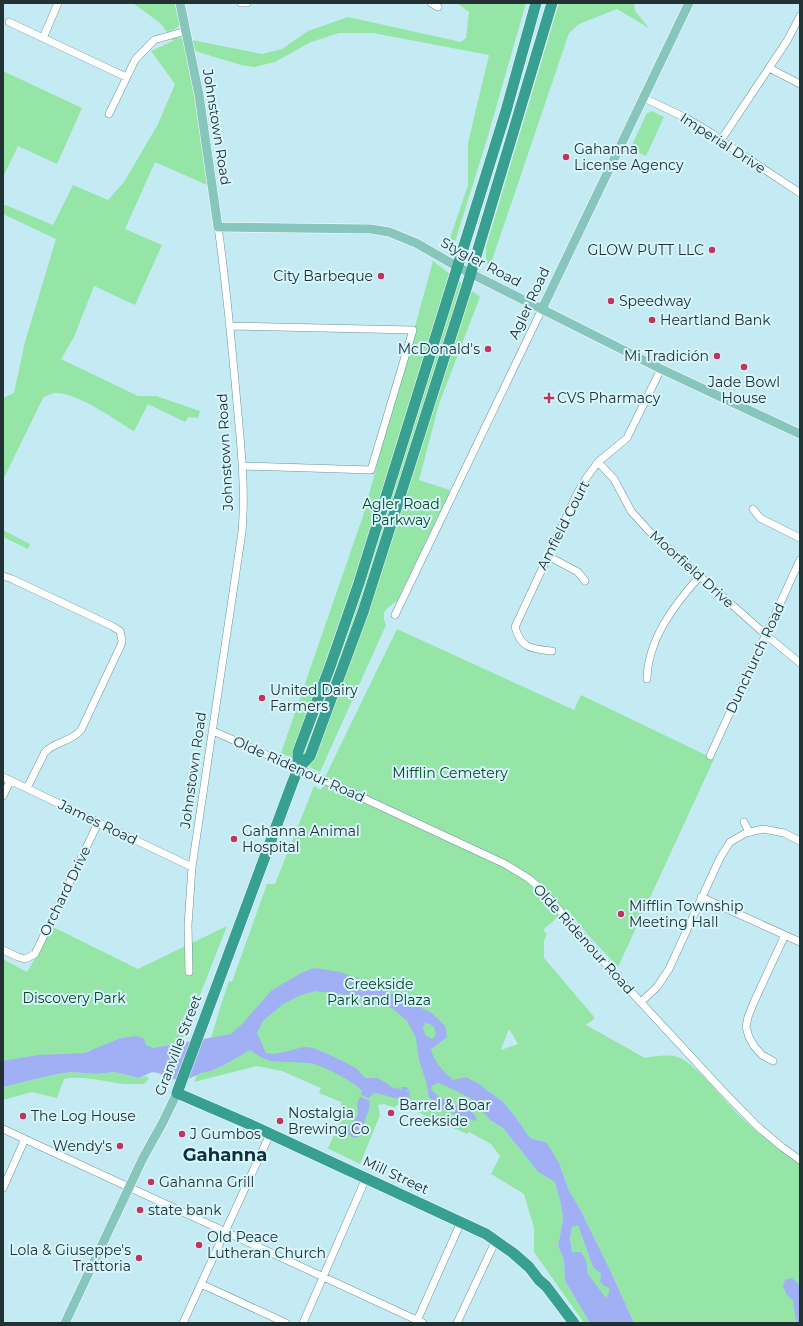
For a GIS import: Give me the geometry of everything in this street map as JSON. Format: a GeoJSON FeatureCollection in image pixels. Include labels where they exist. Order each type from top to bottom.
{"type":"FeatureCollection","features":[{"type":"Feature","properties":{"kind":"highway"},"geometry":{"type":"LineString","coordinates":[[298,769],[298,752],[359,583],[506,111],[536,3]]}},
{"type":"Feature","properties":{"kind":"highway"},"geometry":{"type":"LineString","coordinates":[[298,769],[310,756],[363,612],[471,273],[552,3]]}},
{"type":"Feature","properties":{"kind":"highway","name":"Granville Street"},"geometry":{"type":"LineString","coordinates":[[178,1089],[254,882],[298,769]]}},
{"type":"Feature","properties":{"kind":"highway","name":"Mill Street"},"geometry":{"type":"LineString","coordinates":[[178,1089],[270,1134],[486,1234],[513,1253],[529,1267],[546,1286],[574,1323]]}},
{"type":"Feature","properties":{"kind":"main road","name":"Johnstown Road"},"geometry":{"type":"LineString","coordinates":[[180,3],[199,95],[218,227]]}},
{"type":"Feature","properties":{"kind":"main road","name":"Agler Road"},"geometry":{"type":"LineString","coordinates":[[542,309],[688,3]]}},
{"type":"Feature","properties":{"kind":"main road","name":"Stygler Road"},"geometry":{"type":"LineString","coordinates":[[218,227],[371,229],[389,232],[416,243],[458,267],[661,369],[800,434]]}},
{"type":"Feature","properties":{"kind":"main road","name":"Granville Street"},"geometry":{"type":"LineString","coordinates":[[65,1323],[128,1188],[163,1122],[178,1089]]}},
{"type":"Feature","properties":{"kind":"street"},"geometry":{"type":"LineString","coordinates":[[43,38],[58,3]]}},
{"type":"Feature","properties":{"kind":"street"},"geometry":{"type":"LineString","coordinates":[[241,3],[247,3]]}},
{"type":"Feature","properties":{"kind":"street"},"geometry":{"type":"LineString","coordinates":[[431,3],[438,7]]}},
{"type":"Feature","properties":{"kind":"street"},"geometry":{"type":"LineString","coordinates":[[721,140],[787,41],[800,16]]}},
{"type":"Feature","properties":{"kind":"street"},"geometry":{"type":"LineString","coordinates":[[9,22],[126,77]]}},
{"type":"Feature","properties":{"kind":"street"},"geometry":{"type":"LineString","coordinates":[[109,114],[135,60],[154,40],[186,31]]}},
{"type":"Feature","properties":{"kind":"street"},"geometry":{"type":"LineString","coordinates":[[769,68],[800,84]]}},
{"type":"Feature","properties":{"kind":"street","name":"Imperial Drive"},"geometry":{"type":"LineString","coordinates":[[644,98],[686,118],[714,134],[800,193]]}},
{"type":"Feature","properties":{"kind":"street","name":"Johnstown Road"},"geometry":{"type":"LineString","coordinates":[[189,972],[188,925],[192,867],[242,532],[244,500],[243,466],[230,326],[218,227]]}},
{"type":"Feature","properties":{"kind":"street","name":"Agler Road"},"geometry":{"type":"LineString","coordinates":[[395,615],[542,309]]}},
{"type":"Feature","properties":{"kind":"street"},"geometry":{"type":"LineString","coordinates":[[230,326],[413,330],[371,470],[243,466]]}},
{"type":"Feature","properties":{"kind":"street","name":"Amfield Court"},"geometry":{"type":"LineString","coordinates":[[552,651],[525,646],[518,638],[515,627],[577,494],[598,462],[627,438],[661,369]]}},
{"type":"Feature","properties":{"kind":"street","name":"Moorfield Drive"},"geometry":{"type":"LineString","coordinates":[[598,462],[614,479],[631,511],[649,531],[766,635],[800,663]]}},
{"type":"Feature","properties":{"kind":"street"},"geometry":{"type":"LineString","coordinates":[[753,509],[760,518],[800,538]]}},
{"type":"Feature","properties":{"kind":"street"},"geometry":{"type":"LineString","coordinates":[[548,556],[578,572],[585,581]]}},
{"type":"Feature","properties":{"kind":"street","name":"Dunchurch Road"},"geometry":{"type":"LineString","coordinates":[[710,756],[800,560]]}},
{"type":"Feature","properties":{"kind":"street"},"geometry":{"type":"LineString","coordinates":[[3,576],[112,626],[120,631],[122,641],[81,730],[73,738],[57,744],[46,752],[26,788]]}},
{"type":"Feature","properties":{"kind":"street"},"geometry":{"type":"LineString","coordinates":[[647,679],[649,655],[665,622],[683,594],[700,576]]}},
{"type":"Feature","properties":{"kind":"street","name":"Olde Ridenour Road"},"geometry":{"type":"LineString","coordinates":[[213,731],[335,785],[504,864],[528,878],[549,898],[582,938],[757,1126],[800,1160]]}},
{"type":"Feature","properties":{"kind":"street","name":"James Road"},"geometry":{"type":"LineString","coordinates":[[3,777],[192,867]]}},
{"type":"Feature","properties":{"kind":"street"},"geometry":{"type":"LineString","coordinates":[[3,796],[10,781]]}},
{"type":"Feature","properties":{"kind":"street"},"geometry":{"type":"LineString","coordinates":[[744,822],[749,832]]}},
{"type":"Feature","properties":{"kind":"street","name":"Orchard Drive"},"geometry":{"type":"LineString","coordinates":[[3,950],[25,959],[34,954],[98,823]]}},
{"type":"Feature","properties":{"kind":"street"},"geometry":{"type":"LineString","coordinates":[[641,1002],[657,987],[668,969],[720,858],[730,842],[746,833],[763,829],[784,833],[800,841]]}},
{"type":"Feature","properties":{"kind":"street"},"geometry":{"type":"LineString","coordinates":[[701,897],[800,942]]}},
{"type":"Feature","properties":{"kind":"street"},"geometry":{"type":"LineString","coordinates":[[773,1061],[762,1055],[754,1046],[746,1027],[748,1016],[784,935]]}},
{"type":"Feature","properties":{"kind":"street"},"geometry":{"type":"LineString","coordinates":[[3,1129],[419,1322],[461,1222]]}},
{"type":"Feature","properties":{"kind":"street"},"geometry":{"type":"LineString","coordinates":[[183,1323],[270,1134]]}},
{"type":"Feature","properties":{"kind":"street"},"geometry":{"type":"LineString","coordinates":[[3,1188],[25,1139]]}},
{"type":"Feature","properties":{"kind":"street"},"geometry":{"type":"LineString","coordinates":[[303,1323],[324,1278],[366,1178]]}},
{"type":"Feature","properties":{"kind":"street"},"geometry":{"type":"LineString","coordinates":[[457,1323],[496,1240]]}},
{"type":"Feature","properties":{"kind":"street"},"geometry":{"type":"LineString","coordinates":[[201,1284],[286,1323]]}},
{"type":"Feature","properties":{"kind":"green space"},"geometry":{"type":"Polygon","coordinates":[[[133,3],[176,3],[180,24],[177,28],[167,32],[160,23],[133,3]]]}},
{"type":"Feature","properties":{"kind":"green space"},"geometry":{"type":"Polygon","coordinates":[[[457,3],[526,3],[487,139],[454,245],[447,247],[468,185],[468,143],[489,55],[373,33],[339,33],[311,42],[275,62],[254,67],[241,65],[195,51],[192,40],[262,54],[282,49],[308,31],[348,17],[461,42],[466,38],[469,12],[457,3]]]}},
{"type":"Feature","properties":{"kind":"green space"},"geometry":{"type":"Polygon","coordinates":[[[559,3],[634,3],[635,11],[649,28],[617,9],[579,24],[569,33],[489,269],[486,259],[486,247],[559,3]]]}},
{"type":"Feature","properties":{"kind":"green space"},"geometry":{"type":"Polygon","coordinates":[[[171,37],[182,38],[184,41],[199,117],[207,185],[155,162],[125,229],[162,245],[135,305],[94,286],[74,337],[61,359],[138,396],[156,396],[200,411],[198,418],[188,417],[185,422],[148,404],[134,431],[84,401],[63,394],[53,393],[43,398],[3,480],[3,398],[14,393],[25,342],[56,239],[3,214],[3,204],[53,225],[73,185],[108,200],[124,182],[158,124],[175,84],[151,51],[173,41],[171,37]]]}},
{"type":"Feature","properties":{"kind":"green space"},"geometry":{"type":"Polygon","coordinates":[[[3,71],[82,108],[57,164],[18,146],[3,177],[3,71]]]}},
{"type":"Feature","properties":{"kind":"green space"},"geometry":{"type":"Polygon","coordinates":[[[652,111],[664,117],[646,156],[630,149],[647,113],[652,111]]]}},
{"type":"Feature","properties":{"kind":"green space","name":"Agler Road Parkway"},"geometry":{"type":"Polygon","coordinates":[[[433,261],[480,297],[439,404],[419,480],[450,490],[397,601],[384,613],[386,625],[320,772],[281,753],[363,516],[433,261]]]}},
{"type":"Feature","properties":{"kind":"green space"},"geometry":{"type":"Polygon","coordinates":[[[3,530],[30,544],[28,549],[3,537],[3,530]]]}},
{"type":"Feature","properties":{"kind":"green space"},"geometry":{"type":"Polygon","coordinates":[[[397,629],[574,710],[581,695],[714,759],[618,967],[588,935],[567,909],[544,929],[544,932],[547,933],[544,941],[544,958],[595,1018],[586,1025],[645,1058],[669,1056],[678,1057],[685,1061],[701,1075],[747,1123],[800,1164],[800,1323],[634,1323],[578,1205],[569,1191],[560,1165],[530,1139],[514,1115],[502,1101],[486,1089],[490,1120],[503,1128],[538,1172],[555,1182],[563,1219],[558,1246],[564,1260],[565,1281],[590,1323],[584,1323],[534,1252],[534,1228],[524,1194],[491,1174],[500,1156],[491,1144],[469,1132],[467,1134],[406,1107],[396,1105],[395,1108],[384,1104],[378,1105],[380,1115],[360,1164],[327,1148],[344,1113],[341,1107],[341,1102],[319,1093],[321,1088],[282,1071],[257,1066],[194,1082],[211,1038],[229,981],[232,982],[267,884],[275,884],[314,786],[321,790],[327,773],[397,629]],[[509,1029],[501,1050],[518,1044],[509,1029]]]}},
{"type":"Feature","properties":{"kind":"green space","name":"Discovery Park"},"geometry":{"type":"Polygon","coordinates":[[[227,926],[181,1043],[153,1048],[90,1050],[84,1053],[3,1067],[3,959],[27,972],[53,927],[138,969],[227,926]]]}},
{"type":"Feature","properties":{"kind":"green space"},"geometry":{"type":"Polygon","coordinates":[[[70,1072],[97,1074],[115,1072],[139,1078],[146,1076],[149,1079],[144,1084],[124,1084],[86,1078],[64,1079],[57,1098],[32,1092],[3,1100],[3,1087],[70,1072]]]}},
{"type":"Feature","properties":{"kind":"green space"},"geometry":{"type":"Polygon","coordinates":[[[578,1224],[593,1267],[601,1274],[609,1287],[610,1292],[606,1299],[588,1274],[586,1260],[581,1253],[572,1252],[570,1238],[572,1227],[578,1224]]]}},
{"type":"Feature","properties":{"kind":"water"},"geometry":{"type":"Polygon","coordinates":[[[314,968],[340,972],[358,978],[432,1013],[445,1026],[447,1037],[431,1049],[432,1054],[442,1070],[453,1080],[466,1077],[479,1084],[502,1101],[530,1138],[547,1143],[560,1165],[569,1191],[578,1205],[634,1323],[590,1323],[565,1281],[564,1260],[558,1246],[563,1219],[555,1182],[538,1172],[503,1128],[490,1120],[470,1098],[438,1083],[432,1086],[431,1089],[433,1092],[439,1097],[471,1111],[477,1119],[475,1121],[439,1108],[429,1097],[426,1081],[419,1060],[416,1038],[407,1021],[392,1008],[368,1003],[356,996],[316,991],[301,995],[283,1004],[263,1021],[257,1033],[266,1053],[281,1053],[306,1047],[316,1049],[357,1069],[365,1078],[377,1078],[387,1083],[391,1087],[398,1089],[400,1087],[401,1091],[401,1087],[406,1087],[409,1089],[406,1092],[410,1091],[409,1097],[400,1099],[374,1093],[369,1098],[361,1095],[362,1091],[352,1083],[321,1066],[299,1062],[271,1061],[250,1050],[224,1065],[186,1080],[170,1079],[158,1073],[152,1072],[139,1078],[115,1072],[97,1074],[70,1072],[3,1087],[3,1061],[38,1055],[84,1053],[121,1038],[137,1036],[144,1039],[146,1045],[153,1048],[231,1034],[243,1023],[272,990],[301,973],[314,968]],[[425,1023],[423,1027],[425,1033],[433,1039],[436,1034],[434,1027],[425,1023]],[[578,1225],[572,1227],[570,1238],[572,1252],[581,1252],[586,1260],[588,1274],[606,1298],[609,1293],[609,1288],[604,1286],[600,1281],[601,1274],[593,1267],[578,1225]]]}},
{"type":"Feature","properties":{"kind":"water"},"geometry":{"type":"Polygon","coordinates":[[[360,1097],[369,1100],[370,1103],[362,1133],[355,1138],[349,1134],[348,1127],[358,1115],[357,1103],[360,1097]]]}},
{"type":"Feature","properties":{"kind":"water"},"geometry":{"type":"Polygon","coordinates":[[[791,1278],[800,1286],[800,1323],[796,1320],[793,1300],[787,1295],[783,1286],[785,1280],[791,1278]]]}},
{"type":"Feature","properties":{"kind":"place","name":"Gahanna License Agency"},"geometry":{"type":"Point","coordinates":[566,157]}},
{"type":"Feature","properties":{"kind":"place","name":"GLOW PUTT LLC"},"geometry":{"type":"Point","coordinates":[712,250]}},
{"type":"Feature","properties":{"kind":"place","name":"City Barbeque"},"geometry":{"type":"Point","coordinates":[381,276]}},
{"type":"Feature","properties":{"kind":"place","name":"Speedway"},"geometry":{"type":"Point","coordinates":[611,301]}},
{"type":"Feature","properties":{"kind":"place","name":"Heartland Bank"},"geometry":{"type":"Point","coordinates":[652,320]}},
{"type":"Feature","properties":{"kind":"place","name":"McDonald's"},"geometry":{"type":"Point","coordinates":[488,349]}},
{"type":"Feature","properties":{"kind":"place","name":"Mi Tradición"},"geometry":{"type":"Point","coordinates":[717,356]}},
{"type":"Feature","properties":{"kind":"place","name":"Jade Bowl House"},"geometry":{"type":"Point","coordinates":[744,367]}},
{"type":"Feature","properties":{"kind":"place","name":"CVS Pharmacy"},"geometry":{"type":"Point","coordinates":[549,398]}},
{"type":"Feature","properties":{"kind":"place","name":"United Dairy Farmers"},"geometry":{"type":"Point","coordinates":[262,698]}},
{"type":"Feature","properties":{"kind":"place","name":"Gahanna Animal Hospital"},"geometry":{"type":"Point","coordinates":[234,839]}},
{"type":"Feature","properties":{"kind":"place","name":"Mifflin Township Meeting Hall"},"geometry":{"type":"Point","coordinates":[621,914]}},
{"type":"Feature","properties":{"kind":"place","name":"Barrel & Boar Creekside"},"geometry":{"type":"Point","coordinates":[391,1113]}},
{"type":"Feature","properties":{"kind":"place","name":"The Log House"},"geometry":{"type":"Point","coordinates":[23,1116]}},
{"type":"Feature","properties":{"kind":"place","name":"Nostalgia Brewing Co"},"geometry":{"type":"Point","coordinates":[280,1121]}},
{"type":"Feature","properties":{"kind":"place","name":"J Gumbos"},"geometry":{"type":"Point","coordinates":[182,1134]}},
{"type":"Feature","properties":{"kind":"place","name":"Wendy's"},"geometry":{"type":"Point","coordinates":[120,1146]}},
{"type":"Feature","properties":{"kind":"place","name":"Gahanna Grill"},"geometry":{"type":"Point","coordinates":[151,1182]}},
{"type":"Feature","properties":{"kind":"place","name":"state bank"},"geometry":{"type":"Point","coordinates":[140,1210]}},
{"type":"Feature","properties":{"kind":"place","name":"Old Peace Lutheran Church"},"geometry":{"type":"Point","coordinates":[199,1245]}},
{"type":"Feature","properties":{"kind":"place","name":"Lola & Giuseppe's Trattoria"},"geometry":{"type":"Point","coordinates":[139,1258]}},
{"type":"Feature","properties":{"kind":"district","name":"Gahanna"},"geometry":{"type":"Point","coordinates":[225,1155]}},
{"type":"Feature","properties":{"kind":"park label","name":"Mifflin Cemetery"},"geometry":{"type":"Point","coordinates":[450,773]}},
{"type":"Feature","properties":{"kind":"park label","name":"Creekside Park and Plaza"},"geometry":{"type":"Point","coordinates":[379,992]}}]}
